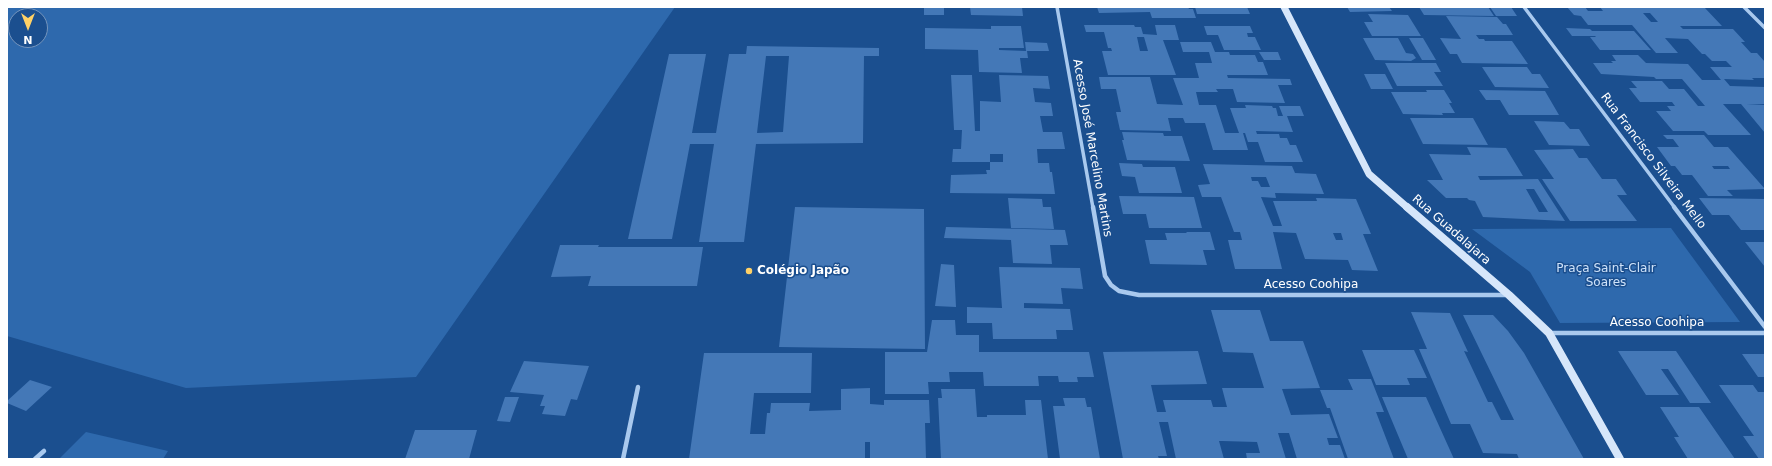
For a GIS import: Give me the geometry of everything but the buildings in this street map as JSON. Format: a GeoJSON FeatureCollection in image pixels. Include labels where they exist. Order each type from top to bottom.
{"type":"FeatureCollection","features":[{"type":"Feature","properties":{"kind":"main road","name":"Rua Guadalajara"},"geometry":{"type":"LineString","coordinates":[[1284,7],[1359,157],[1369,174],[1509,295],[1549,333],[1620,459]]}},
{"type":"Feature","properties":{"kind":"street","name":"Acesso José Marcelino Martins"},"geometry":{"type":"LineString","coordinates":[[1057,7],[1105,276],[1109,284],[1115,290]]}},
{"type":"Feature","properties":{"kind":"street","name":"Rua Francisco Silveira Mello"},"geometry":{"type":"LineString","coordinates":[[1524,7],[1765,328]]}},
{"type":"Feature","properties":{"kind":"street"},"geometry":{"type":"LineString","coordinates":[[1744,7],[1765,28]]}},
{"type":"Feature","properties":{"kind":"street","name":"Acesso Coohipa"},"geometry":{"type":"LineString","coordinates":[[1115,290],[1127,294],[1139,295],[1509,295]]}},
{"type":"Feature","properties":{"kind":"street","name":"Acesso Coohipa"},"geometry":{"type":"LineString","coordinates":[[1549,333],[1765,333]]}},
{"type":"Feature","properties":{"kind":"street"},"geometry":{"type":"LineString","coordinates":[[622,459],[638,387]]}},
{"type":"Feature","properties":{"kind":"street"},"geometry":{"type":"LineString","coordinates":[[35,459],[44,450]]}},
{"type":"Feature","properties":{"kind":"green space"},"geometry":{"type":"Polygon","coordinates":[[[7,7],[675,7],[416,377],[186,388],[7,336],[7,7]]]}},
{"type":"Feature","properties":{"kind":"green space","name":"Praça Saint-Clair Soares"},"geometry":{"type":"Polygon","coordinates":[[[1671,228],[1740,322],[1560,323],[1530,272],[1472,229],[1671,228]]]}},
{"type":"Feature","properties":{"kind":"green space"},"geometry":{"type":"Polygon","coordinates":[[[86,432],[168,451],[163,459],[59,459],[86,432]]]}},
{"type":"Feature","properties":{"kind":"place","name":"Colégio Japão"},"geometry":{"type":"Point","coordinates":[749,271]}}]}
